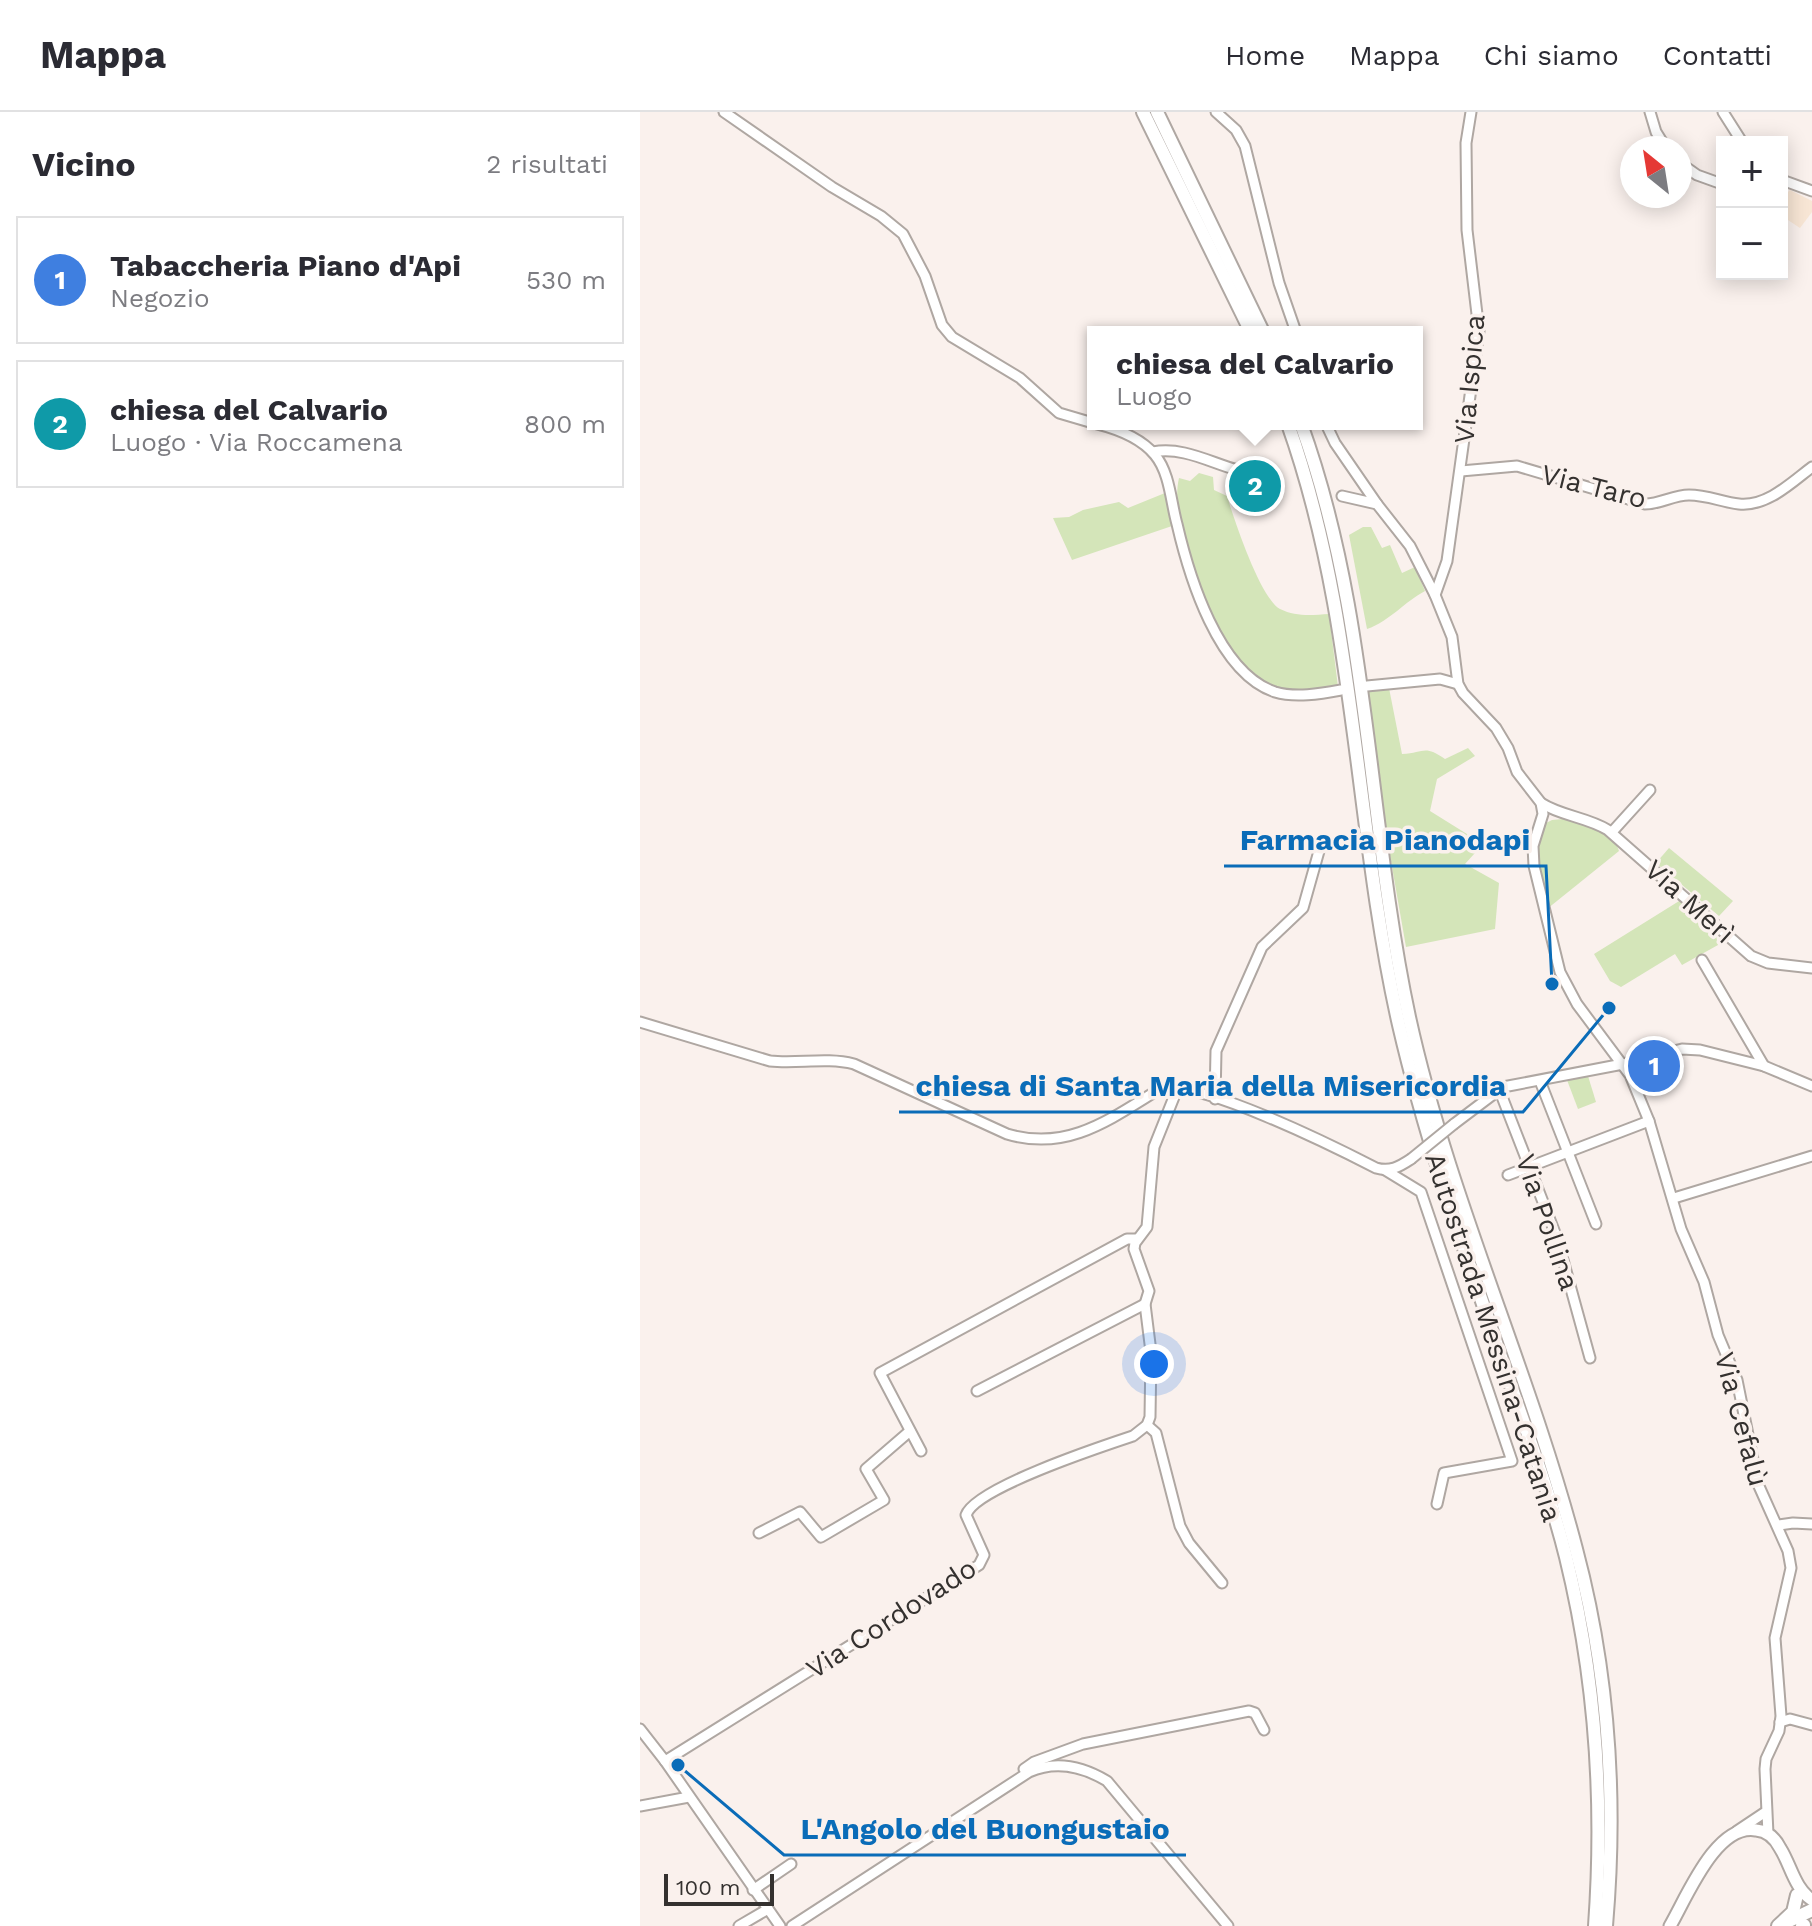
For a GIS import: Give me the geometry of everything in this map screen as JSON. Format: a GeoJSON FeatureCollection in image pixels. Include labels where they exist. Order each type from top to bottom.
{"type":"FeatureCollection","features":[{"type":"Feature","properties":{"kind":"highway"},"geometry":{"type":"LineString","coordinates":[[1143,112],[1248,326]]}},
{"type":"Feature","properties":{"kind":"highway"},"geometry":{"type":"LineString","coordinates":[[1157,112],[1260,326]]}},
{"type":"Feature","properties":{"kind":"highway","name":"Autostrada Messina-Catania"},"geometry":{"type":"LineString","coordinates":[[1290,430],[1315,510],[1334,595],[1384,947],[1412,1081],[1443,1187],[1545,1485],[1566,1555],[1579,1616],[1597,1746],[1599,1855],[1595,1926]]}},
{"type":"Feature","properties":{"kind":"highway","name":"Autostrada Messina-Catania"},"geometry":{"type":"LineString","coordinates":[[1303,430],[1326,505],[1346,592],[1397,958],[1423,1077],[1455,1184],[1556,1481],[1588,1600],[1600,1663],[1609,1745],[1611,1855],[1606,1926]]}},
{"type":"Feature","properties":{"kind":"highway"},"geometry":{"type":"LineString","coordinates":[[1778,1926],[1793,1912],[1796,1890]]}},
{"type":"Feature","properties":{"kind":"highway"},"geometry":{"type":"LineString","coordinates":[[1778,1926],[1807,1919]]}},
{"type":"Feature","properties":{"kind":"main road"},"geometry":{"type":"LineString","coordinates":[[1670,1926],[1714,1851],[1741,1830],[1764,1832],[1782,1849],[1801,1890],[1812,1900]]}},
{"type":"Feature","properties":{"kind":"main road"},"geometry":{"type":"LineString","coordinates":[[1790,1868],[1807,1919]]}},
{"type":"Feature","properties":{"kind":"street"},"geometry":{"type":"LineString","coordinates":[[724,112],[832,187],[881,216],[903,234],[925,276],[942,325],[952,337],[1020,378],[1059,413],[1087,422]]}},
{"type":"Feature","properties":{"kind":"street"},"geometry":{"type":"LineString","coordinates":[[1216,112],[1236,130],[1245,146],[1279,283],[1294,326]]}},
{"type":"Feature","properties":{"kind":"street","name":"Via Ispica"},"geometry":{"type":"LineString","coordinates":[[1435,595],[1447,561],[1479,331],[1467,230],[1466,143],[1471,112]]}},
{"type":"Feature","properties":{"kind":"street"},"geometry":{"type":"LineString","coordinates":[[1650,112],[1658,136]]}},
{"type":"Feature","properties":{"kind":"street"},"geometry":{"type":"LineString","coordinates":[[1723,112],[1738,136]]}},
{"type":"Feature","properties":{"kind":"street"},"geometry":{"type":"LineString","coordinates":[[1692,171],[1716,182]]}},
{"type":"Feature","properties":{"kind":"street"},"geometry":{"type":"LineString","coordinates":[[1788,182],[1812,191]]}},
{"type":"Feature","properties":{"kind":"street"},"geometry":{"type":"LineString","coordinates":[[1119,430],[1153,452],[1164,472],[1197,592],[1234,662],[1246,675],[1272,691],[1296,695],[1341,690]]}},
{"type":"Feature","properties":{"kind":"street"},"geometry":{"type":"LineString","coordinates":[[1329,430],[1377,504],[1410,546],[1435,595],[1452,637],[1455,670],[1463,693],[1496,728],[1517,772],[1541,803],[1559,812]]}},
{"type":"Feature","properties":{"kind":"street"},"geometry":{"type":"LineString","coordinates":[[1153,452],[1186,453],[1245,473],[1260,474]]}},
{"type":"Feature","properties":{"kind":"street","name":"Via Taro"},"geometry":{"type":"LineString","coordinates":[[1461,471],[1517,466],[1645,504],[1674,496],[1692,495],[1750,504],[1774,495],[1812,467]]}},
{"type":"Feature","properties":{"kind":"street"},"geometry":{"type":"LineString","coordinates":[[1342,496],[1377,504]]}},
{"type":"Feature","properties":{"kind":"street"},"geometry":{"type":"LineString","coordinates":[[1440,679],[1455,670]]}},
{"type":"Feature","properties":{"kind":"street"},"geometry":{"type":"LineString","coordinates":[[1367,686],[1440,679],[1458,684]]}},
{"type":"Feature","properties":{"kind":"street"},"geometry":{"type":"LineString","coordinates":[[1612,832],[1650,790]]}},
{"type":"Feature","properties":{"kind":"street"},"geometry":{"type":"LineString","coordinates":[[1541,803],[1542,818],[1533,846],[1534,866],[1560,972],[1577,1004],[1623,1064]]}},
{"type":"Feature","properties":{"kind":"street"},"geometry":{"type":"LineString","coordinates":[[1542,818],[1559,812]]}},
{"type":"Feature","properties":{"kind":"street","name":"Via Merì"},"geometry":{"type":"LineString","coordinates":[[1559,812],[1597,823],[1612,832],[1758,960],[1812,968]]}},
{"type":"Feature","properties":{"kind":"street"},"geometry":{"type":"LineString","coordinates":[[1542,818],[1574,815]]}},
{"type":"Feature","properties":{"kind":"street"},"geometry":{"type":"LineString","coordinates":[[1215,1099],[1216,1051],[1262,947],[1303,908],[1321,844]]}},
{"type":"Feature","properties":{"kind":"street"},"geometry":{"type":"LineString","coordinates":[[1702,960],[1764,1066]]}},
{"type":"Feature","properties":{"kind":"street"},"geometry":{"type":"LineString","coordinates":[[642,1027],[770,1061],[828,1060],[854,1064],[1024,1139],[1039,1140],[1091,1130],[1158,1090],[1178,1087],[1310,1135],[1385,1170],[1421,1192],[1512,1461],[1444,1473],[1437,1504]]}},
{"type":"Feature","properties":{"kind":"street"},"geometry":{"type":"LineString","coordinates":[[1385,1170],[1411,1159],[1499,1089],[1682,1049],[1700,1050],[1764,1066],[1812,1086]]}},
{"type":"Feature","properties":{"kind":"street","name":"Via Cefalù"},"geometry":{"type":"LineString","coordinates":[[1623,1064],[1649,1121],[1681,1229],[1709,1294],[1718,1335],[1741,1393],[1758,1484],[1779,1525],[1788,1551],[1791,1568],[1775,1638],[1780,1722],[1766,1759],[1764,1832]]}},
{"type":"Feature","properties":{"kind":"street"},"geometry":{"type":"LineString","coordinates":[[1540,1081],[1596,1224]]}},
{"type":"Feature","properties":{"kind":"street"},"geometry":{"type":"LineString","coordinates":[[1178,1087],[1154,1147],[1147,1227],[1137,1239],[1134,1249],[1149,1291],[1145,1304],[1151,1352],[1150,1417],[1147,1425],[1156,1433],[1180,1526],[1189,1543],[1222,1583]]}},
{"type":"Feature","properties":{"kind":"street","name":"Via Pollina"},"geometry":{"type":"LineString","coordinates":[[1499,1089],[1557,1238],[1590,1358]]}},
{"type":"Feature","properties":{"kind":"street"},"geometry":{"type":"LineString","coordinates":[[1508,1175],[1649,1121]]}},
{"type":"Feature","properties":{"kind":"street"},"geometry":{"type":"LineString","coordinates":[[1674,1198],[1812,1156]]}},
{"type":"Feature","properties":{"kind":"street"},"geometry":{"type":"LineString","coordinates":[[921,1451],[880,1373],[1127,1239],[1137,1239]]}},
{"type":"Feature","properties":{"kind":"street"},"geometry":{"type":"LineString","coordinates":[[977,1391],[1145,1304]]}},
{"type":"Feature","properties":{"kind":"street","name":"Via Cordovado"},"geometry":{"type":"LineString","coordinates":[[665,1761],[979,1565],[984,1555],[966,1515],[973,1504],[1001,1487],[1133,1436],[1147,1425]]}},
{"type":"Feature","properties":{"kind":"street"},"geometry":{"type":"LineString","coordinates":[[759,1533],[800,1512],[821,1537],[884,1500],[866,1469],[910,1431]]}},
{"type":"Feature","properties":{"kind":"street"},"geometry":{"type":"LineString","coordinates":[[1779,1525],[1812,1524]]}},
{"type":"Feature","properties":{"kind":"street"},"geometry":{"type":"LineString","coordinates":[[1016,1780],[1016,1774],[1034,1762],[1083,1744],[1249,1711],[1255,1713],[1264,1730]]}},
{"type":"Feature","properties":{"kind":"street"},"geometry":{"type":"LineString","coordinates":[[1780,1722],[1790,1719],[1812,1725]]}},
{"type":"Feature","properties":{"kind":"street"},"geometry":{"type":"LineString","coordinates":[[640,1729],[780,1926]]}},
{"type":"Feature","properties":{"kind":"street"},"geometry":{"type":"LineString","coordinates":[[792,1926],[1016,1780],[1050,1765],[1079,1768],[1107,1781],[1228,1926]]}},
{"type":"Feature","properties":{"kind":"street"},"geometry":{"type":"LineString","coordinates":[[640,1806],[689,1797]]}},
{"type":"Feature","properties":{"kind":"street"},"geometry":{"type":"LineString","coordinates":[[1732,1834],[1765,1808]]}},
{"type":"Feature","properties":{"kind":"street"},"geometry":{"type":"LineString","coordinates":[[753,1890],[791,1864]]}},
{"type":"Feature","properties":{"kind":"street"},"geometry":{"type":"LineString","coordinates":[[739,1926],[768,1909]]}},
{"type":"Feature","properties":{"kind":"shaded area"},"geometry":{"type":"Polygon","coordinates":[[[1790,190],[1812,201],[1812,212],[1800,228],[1788,220],[1790,190]]]}},
{"type":"Feature","properties":{"kind":"green space"},"geometry":{"type":"Polygon","coordinates":[[[1199,473],[1213,477],[1214,490],[1227,496],[1249,557],[1272,602],[1292,613],[1329,614],[1338,687],[1301,691],[1273,687],[1251,674],[1236,658],[1202,593],[1179,519],[1179,478],[1190,481],[1199,473]]]}},
{"type":"Feature","properties":{"kind":"green space"},"geometry":{"type":"Polygon","coordinates":[[[1165,493],[1175,525],[1072,560],[1053,518],[1069,517],[1083,510],[1119,502],[1128,508],[1165,493]]]}},
{"type":"Feature","properties":{"kind":"green space"},"geometry":{"type":"Polygon","coordinates":[[[1363,527],[1371,527],[1382,548],[1390,545],[1402,573],[1415,567],[1425,591],[1367,629],[1349,535],[1363,527]]]}},
{"type":"Feature","properties":{"kind":"green space"},"geometry":{"type":"Polygon","coordinates":[[[1389,688],[1402,754],[1428,751],[1445,759],[1468,748],[1475,756],[1437,779],[1430,811],[1483,844],[1465,864],[1499,883],[1495,929],[1406,947],[1377,781],[1367,690],[1389,688]]]}},
{"type":"Feature","properties":{"kind":"green space"},"geometry":{"type":"Polygon","coordinates":[[[1574,818],[1607,834],[1619,851],[1547,909],[1535,853],[1544,824],[1574,818]]]}},
{"type":"Feature","properties":{"kind":"green space"},"geometry":{"type":"Polygon","coordinates":[[[1669,848],[1733,901],[1719,916],[1656,863],[1669,848]]]}},
{"type":"Feature","properties":{"kind":"green space"},"geometry":{"type":"Polygon","coordinates":[[[1684,898],[1714,925],[1718,945],[1682,965],[1675,954],[1621,987],[1610,981],[1594,954],[1684,898]]]}},
{"type":"Feature","properties":{"kind":"green space"},"geometry":{"type":"Polygon","coordinates":[[[1588,1076],[1596,1102],[1578,1109],[1567,1080],[1588,1076]]]}},
{"type":"Feature","properties":{"kind":"place","name":"chiesa del Calvario"},"geometry":{"type":"Point","coordinates":[1255,486]}},
{"type":"Feature","properties":{"kind":"place","name":"Farmacia Pianodapi"},"geometry":{"type":"Point","coordinates":[1552,984]}},
{"type":"Feature","properties":{"kind":"place","name":"chiesa di Santa Maria della Misericordia"},"geometry":{"type":"Point","coordinates":[1609,1008]}},
{"type":"Feature","properties":{"kind":"place","name":"Tabaccheria Piano d'Api"},"geometry":{"type":"Point","coordinates":[1654,1066]}},
{"type":"Feature","properties":{"kind":"place","name":"L'Angolo del Buongustaio"},"geometry":{"type":"Point","coordinates":[678,1765]}}]}
